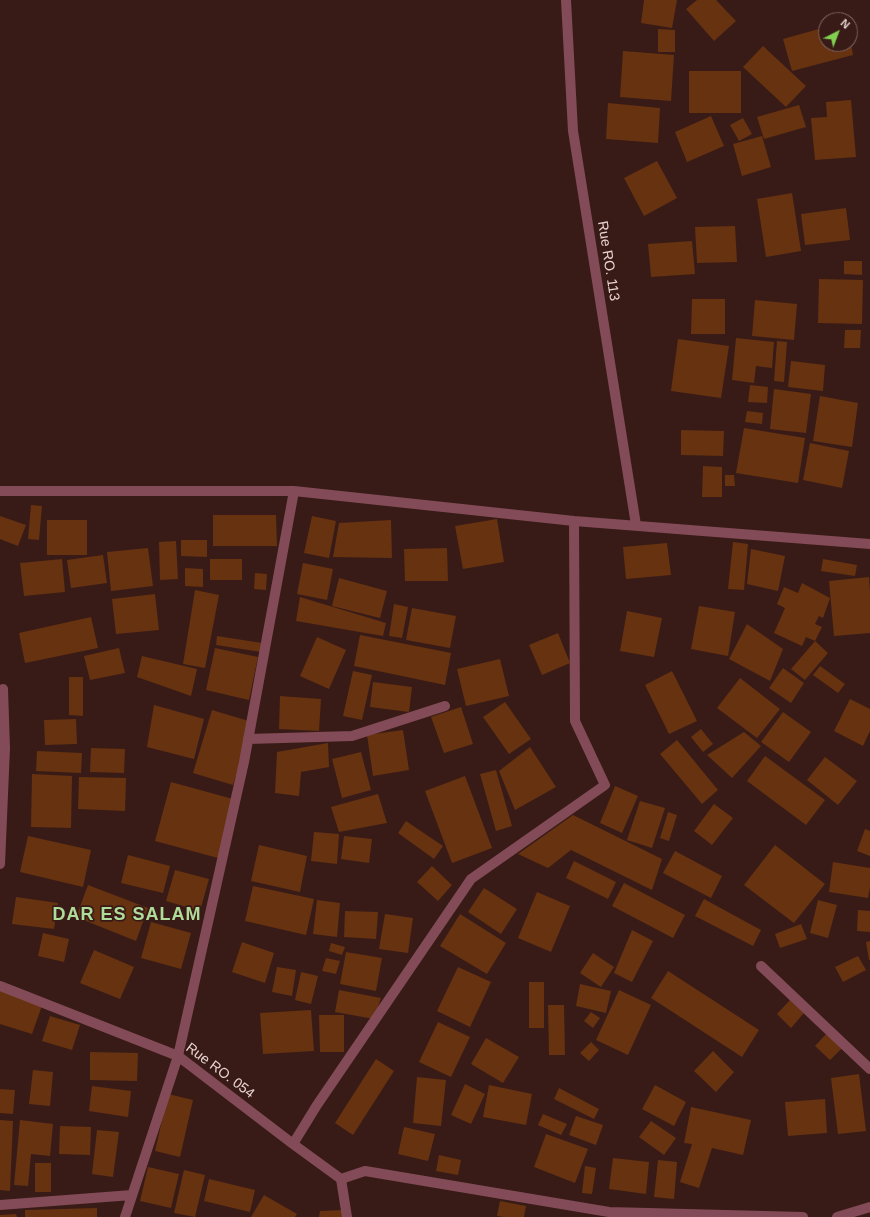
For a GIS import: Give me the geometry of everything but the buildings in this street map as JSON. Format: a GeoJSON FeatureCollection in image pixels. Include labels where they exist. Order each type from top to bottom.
{"type":"FeatureCollection","features":[{"type":"Feature","properties":{"kind":"street","name":"Rue RO. 113"},"geometry":{"type":"LineString","coordinates":[[566,0],[573,132],[636,525]]}},
{"type":"Feature","properties":{"kind":"street"},"geometry":{"type":"LineString","coordinates":[[0,491],[294,491],[574,521],[870,544]]}},
{"type":"Feature","properties":{"kind":"street"},"geometry":{"type":"LineString","coordinates":[[125,1217],[178,1056],[248,738],[294,491]]}},
{"type":"Feature","properties":{"kind":"street"},"geometry":{"type":"LineString","coordinates":[[293,1144],[317,1105],[471,879],[605,785],[575,721],[574,521]]}},
{"type":"Feature","properties":{"kind":"street"},"geometry":{"type":"LineString","coordinates":[[0,864],[5,748],[3,689]]}},
{"type":"Feature","properties":{"kind":"street"},"geometry":{"type":"LineString","coordinates":[[248,738],[352,736],[445,706]]}},
{"type":"Feature","properties":{"kind":"street"},"geometry":{"type":"LineString","coordinates":[[761,966],[870,1069]]}},
{"type":"Feature","properties":{"kind":"street","name":"Rue RO. 054"},"geometry":{"type":"LineString","coordinates":[[0,986],[178,1056],[341,1179]]}},
{"type":"Feature","properties":{"kind":"street"},"geometry":{"type":"LineString","coordinates":[[347,1217],[341,1179],[365,1171],[609,1212],[803,1217]]}},
{"type":"Feature","properties":{"kind":"street"},"geometry":{"type":"LineString","coordinates":[[0,1205],[132,1195]]}},
{"type":"Feature","properties":{"kind":"street"},"geometry":{"type":"LineString","coordinates":[[837,1217],[870,1207]]}},
{"type":"Feature","properties":{"kind":"district","name":"DAR ES SALAM"},"geometry":{"type":"Point","coordinates":[127,915]}}]}
